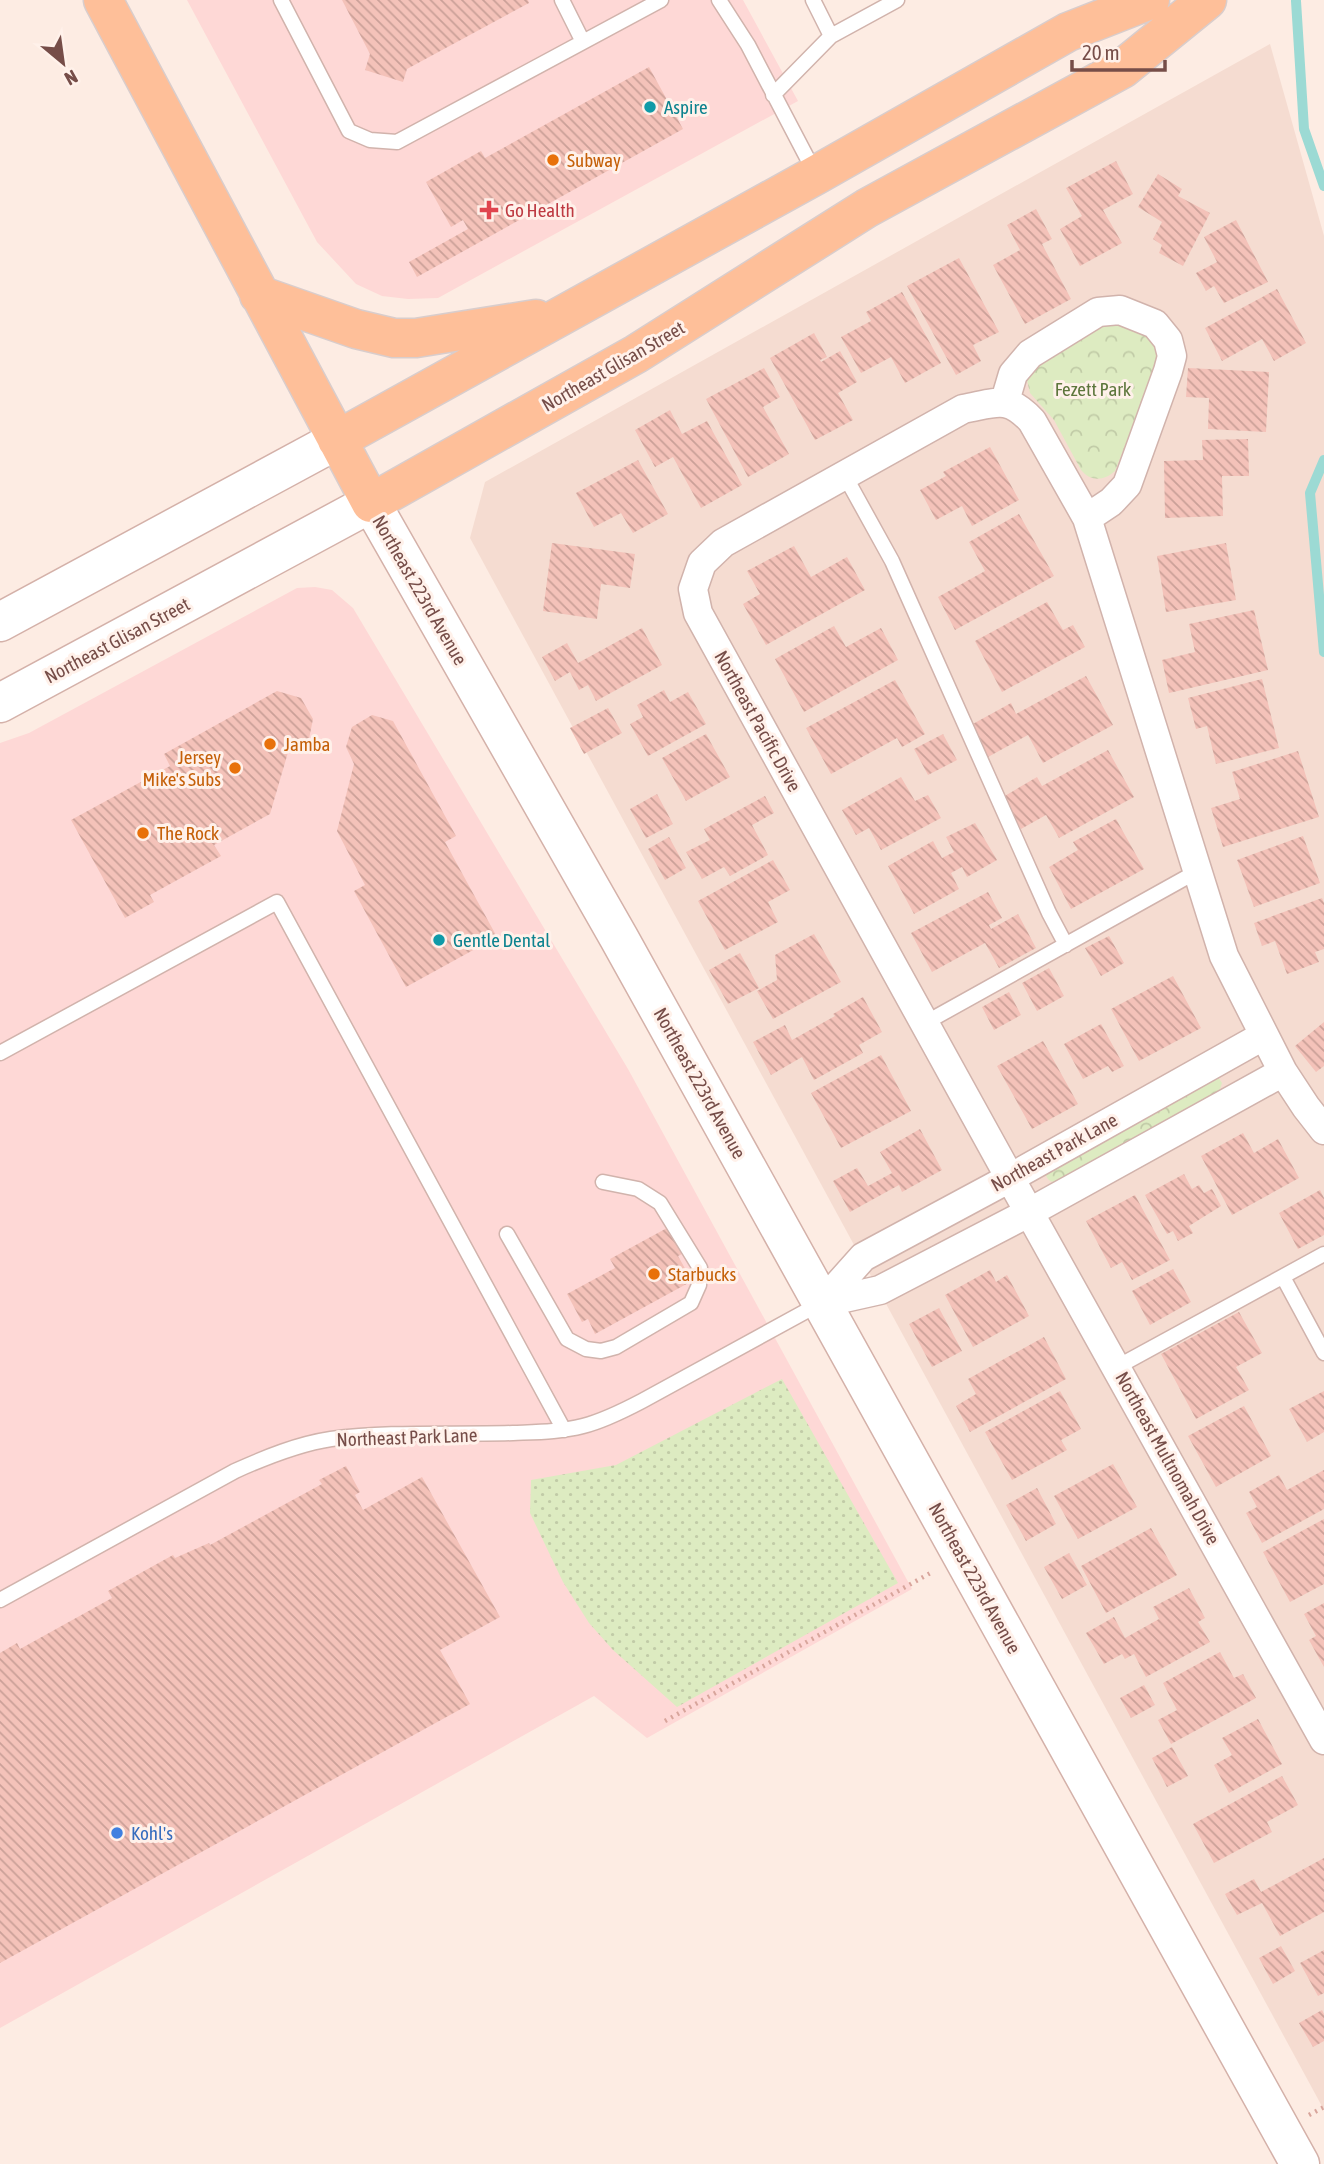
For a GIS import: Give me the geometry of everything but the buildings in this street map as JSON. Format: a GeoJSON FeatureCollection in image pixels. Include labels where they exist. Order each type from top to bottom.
{"type":"FeatureCollection","features":[{"type":"Feature","properties":{"kind":"main road","name":"Northeast 223rd Avenue"},"geometry":{"type":"LineString","coordinates":[[103,0],[371,503],[626,950],[1300,2164]]}},
{"type":"Feature","properties":{"kind":"main road"},"geometry":{"type":"LineString","coordinates":[[0,622],[337,440],[1068,32],[1150,0]]}},
{"type":"Feature","properties":{"kind":"main road","name":"Northeast Glisan Street"},"geometry":{"type":"LineString","coordinates":[[0,703],[371,503],[636,354],[867,208],[1122,69],[1207,0]]}},
{"type":"Feature","properties":{"kind":"main road"},"geometry":{"type":"LineString","coordinates":[[259,295],[356,329],[394,338],[416,338],[563,315]]}},
{"type":"Feature","properties":{"kind":"street"},"geometry":{"type":"LineString","coordinates":[[1087,518],[1111,502],[1126,485],[1172,356],[1168,340],[1156,324],[1120,310],[1098,312],[1030,354],[1013,374],[1005,401],[1021,410],[1032,421],[1087,518],[1224,956],[1283,1072],[1324,1130]]}},
{"type":"Feature","properties":{"kind":"street","name":"Northeast Pacific Drive"},"geometry":{"type":"LineString","coordinates":[[1005,401],[963,409],[723,543],[702,563],[693,589],[698,613],[1010,1178]]}},
{"type":"Feature","properties":{"kind":"street","name":"Northeast Park Lane"},"geometry":{"type":"LineString","coordinates":[[822,1303],[863,1257],[1263,1036]]}},
{"type":"Feature","properties":{"kind":"street","name":"Northeast Park Lane"},"geometry":{"type":"LineString","coordinates":[[822,1303],[880,1290],[1030,1212],[1283,1072]]}},
{"type":"Feature","properties":{"kind":"street","name":"Northeast Multnomah Drive"},"geometry":{"type":"LineString","coordinates":[[1010,1178],[1324,1740]]}},
{"type":"Feature","properties":{"kind":"lane"},"geometry":{"type":"LineString","coordinates":[[281,0],[349,131],[370,140],[397,142],[661,0]]}},
{"type":"Feature","properties":{"kind":"lane"},"geometry":{"type":"LineString","coordinates":[[562,0],[583,42]]}},
{"type":"Feature","properties":{"kind":"lane"},"geometry":{"type":"LineString","coordinates":[[719,0],[748,45],[816,175]]}},
{"type":"Feature","properties":{"kind":"lane"},"geometry":{"type":"LineString","coordinates":[[813,0],[831,36]]}},
{"type":"Feature","properties":{"kind":"lane"},"geometry":{"type":"LineString","coordinates":[[773,95],[831,36],[897,0]]}},
{"type":"Feature","properties":{"kind":"lane"},"geometry":{"type":"LineString","coordinates":[[845,476],[892,561],[1049,913],[1066,945]]}},
{"type":"Feature","properties":{"kind":"lane"},"geometry":{"type":"LineString","coordinates":[[925,1023],[1196,873]]}},
{"type":"Feature","properties":{"kind":"lane"},"geometry":{"type":"LineString","coordinates":[[0,1053],[278,902],[564,1430]]}},
{"type":"Feature","properties":{"kind":"lane"},"geometry":{"type":"LineString","coordinates":[[507,1234],[566,1339],[586,1349],[601,1351],[616,1347],[691,1303],[699,1285],[699,1268],[660,1203],[638,1189],[603,1182]]}},
{"type":"Feature","properties":{"kind":"lane"},"geometry":{"type":"LineString","coordinates":[[1117,1367],[1324,1254]]}},
{"type":"Feature","properties":{"kind":"lane"},"geometry":{"type":"LineString","coordinates":[[1283,1277],[1324,1353]]}},
{"type":"Feature","properties":{"kind":"lane","name":"Northeast Park Lane"},"geometry":{"type":"LineString","coordinates":[[0,1600],[235,1471],[269,1456],[329,1439],[368,1435],[461,1435],[564,1430],[596,1422],[618,1413],[822,1303]]}},
{"type":"Feature","properties":{"kind":"path"},"geometry":{"type":"LineString","coordinates":[[665,1721],[962,1555]]}},
{"type":"Feature","properties":{"kind":"shaded area"},"geometry":{"type":"Polygon","coordinates":[[[187,0],[743,0],[798,101],[438,298],[382,296],[356,284],[317,242],[187,0]]]}},
{"type":"Feature","properties":{"kind":"shaded area"},"geometry":{"type":"Polygon","coordinates":[[[1270,44],[1324,236],[1324,2110],[470,538],[485,482],[1270,44]]]}},
{"type":"Feature","properties":{"kind":"shaded area"},"geometry":{"type":"Polygon","coordinates":[[[297,588],[332,590],[353,608],[628,1069],[912,1589],[647,1738],[594,1696],[0,2028],[0,743],[29,733],[297,588]]]}},
{"type":"Feature","properties":{"kind":"green space","name":"Fezett Park"},"geometry":{"type":"Polygon","coordinates":[[[1106,322],[1132,329],[1147,338],[1153,344],[1158,361],[1115,471],[1098,479],[1089,477],[1081,470],[1054,420],[1030,393],[1027,380],[1033,368],[1106,322]]]}},
{"type":"Feature","properties":{"kind":"green space"},"geometry":{"type":"Polygon","coordinates":[[[1218,1077],[1222,1083],[1219,1092],[1055,1182],[1047,1177],[1045,1171],[1218,1077]]]}},
{"type":"Feature","properties":{"kind":"green space"},"geometry":{"type":"Polygon","coordinates":[[[782,1379],[898,1583],[677,1707],[613,1650],[589,1623],[563,1582],[530,1513],[531,1480],[616,1465],[782,1379]]]}},
{"type":"Feature","properties":{"kind":"waterway"},"geometry":{"type":"LineString","coordinates":[[1296,1],[1304,129],[1324,186]]}},
{"type":"Feature","properties":{"kind":"waterway"},"geometry":{"type":"LineString","coordinates":[[1324,460],[1310,493],[1324,652]]}},
{"type":"Feature","properties":{"kind":"place","name":"Aspire"},"geometry":{"type":"Point","coordinates":[650,107]}},
{"type":"Feature","properties":{"kind":"place","name":"Subway"},"geometry":{"type":"Point","coordinates":[553,160]}},
{"type":"Feature","properties":{"kind":"place","name":"Go Health"},"geometry":{"type":"Point","coordinates":[489,210]}},
{"type":"Feature","properties":{"kind":"place","name":"Jamba"},"geometry":{"type":"Point","coordinates":[270,744]}},
{"type":"Feature","properties":{"kind":"place","name":"Jersey Mike's Subs"},"geometry":{"type":"Point","coordinates":[235,768]}},
{"type":"Feature","properties":{"kind":"place","name":"The Rock"},"geometry":{"type":"Point","coordinates":[143,833]}},
{"type":"Feature","properties":{"kind":"place","name":"Gentle Dental"},"geometry":{"type":"Point","coordinates":[439,940]}},
{"type":"Feature","properties":{"kind":"place","name":"Starbucks"},"geometry":{"type":"Point","coordinates":[654,1274]}},
{"type":"Feature","properties":{"kind":"place","name":"Kohl's"},"geometry":{"type":"Point","coordinates":[117,1833]}}]}
